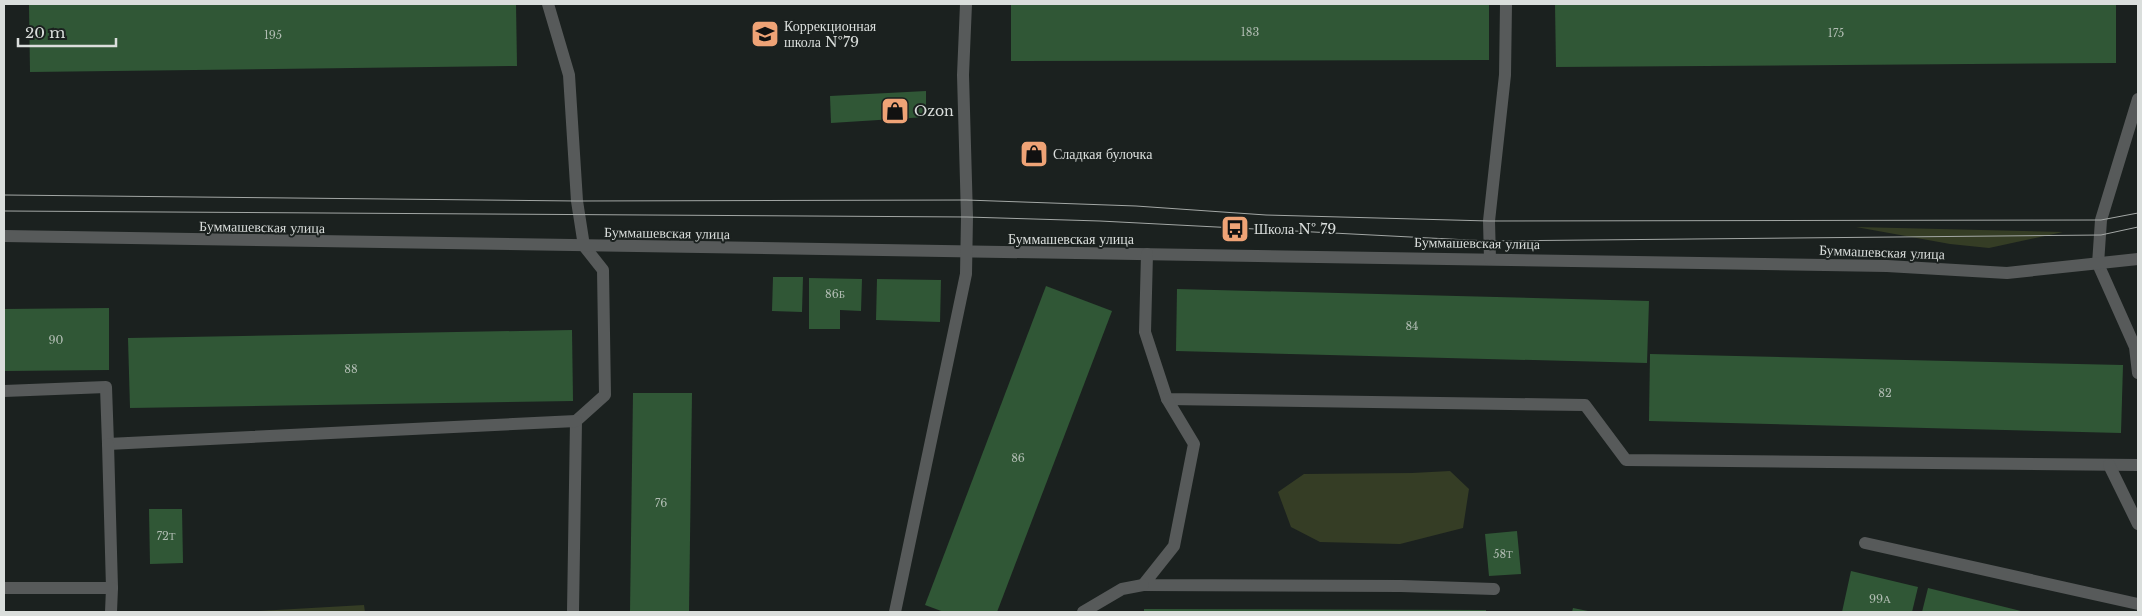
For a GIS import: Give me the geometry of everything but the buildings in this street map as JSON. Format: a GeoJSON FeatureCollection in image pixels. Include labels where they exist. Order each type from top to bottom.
{"type":"FeatureCollection","features":[{"type":"Feature","properties":{"kind":"street"},"geometry":{"type":"LineString","coordinates":[[108,444],[576,420],[605,395],[603,270],[584,246],[577,201],[569,75],[548,4]]}},
{"type":"Feature","properties":{"kind":"street"},"geometry":{"type":"LineString","coordinates":[[895,612],[966,274],[967,216],[963,75],[966,4]]}},
{"type":"Feature","properties":{"kind":"street"},"geometry":{"type":"LineString","coordinates":[[1490,258],[1489,221],[1505,75],[1506,4]]}},
{"type":"Feature","properties":{"kind":"street"},"geometry":{"type":"LineString","coordinates":[[2138,99],[2102,220],[2098,264],[2136,347],[2138,374]]}},
{"type":"Feature","properties":{"kind":"street","name":"Буммашевская улица"},"geometry":{"type":"LineString","coordinates":[[4,236],[340,244],[584,246],[966,254],[1490,258],[1887,266],[2007,273],[2138,260]]}},
{"type":"Feature","properties":{"kind":"street"},"geometry":{"type":"LineString","coordinates":[[1143,585],[1174,546],[1194,444],[1167,399],[1145,332],[1147,254]]}},
{"type":"Feature","properties":{"kind":"street"},"geometry":{"type":"LineString","coordinates":[[4,391],[106,387],[112,588],[111,612]]}},
{"type":"Feature","properties":{"kind":"street"},"geometry":{"type":"LineString","coordinates":[[1167,399],[1585,405],[1626,460],[2138,465]]}},
{"type":"Feature","properties":{"kind":"street"},"geometry":{"type":"LineString","coordinates":[[573,612],[576,420]]}},
{"type":"Feature","properties":{"kind":"street"},"geometry":{"type":"LineString","coordinates":[[2109,465],[2138,524]]}},
{"type":"Feature","properties":{"kind":"street"},"geometry":{"type":"LineString","coordinates":[[1865,543],[2138,604]]}},
{"type":"Feature","properties":{"kind":"street"},"geometry":{"type":"LineString","coordinates":[[1083,612],[1122,589],[1143,585],[1401,586],[1494,589]]}},
{"type":"Feature","properties":{"kind":"street"},"geometry":{"type":"LineString","coordinates":[[4,588],[112,588]]}},
{"type":"Feature","properties":{"kind":"green space"},"geometry":{"type":"Polygon","coordinates":[[[1856,227],[2063,232],[1989,248],[1950,244],[1856,227]]]}},
{"type":"Feature","properties":{"kind":"green space"},"geometry":{"type":"Polygon","coordinates":[[[1450,471],[1469,489],[1463,528],[1400,544],[1320,542],[1291,527],[1278,492],[1304,474],[1450,471]]]}},
{"type":"Feature","properties":{"kind":"green space"},"geometry":{"type":"Polygon","coordinates":[[[364,605],[365,612],[241,612],[364,605]]]}},
{"type":"Feature","properties":{"kind":"tram line"},"geometry":{"type":"LineString","coordinates":[[4,195],[577,201],[966,200],[1136,206],[1266,215],[1489,221],[2101,220],[2138,213]]}},
{"type":"Feature","properties":{"kind":"tram line"},"geometry":{"type":"LineString","coordinates":[[4,211],[967,217],[1100,221],[1488,241],[2101,235],[2138,227]]}},
{"type":"Feature","properties":{"kind":"place","name":"Коррекционная школа №79"},"geometry":{"type":"Point","coordinates":[765,34]}},
{"type":"Feature","properties":{"kind":"place","name":"Ozon"},"geometry":{"type":"Point","coordinates":[895,111]}},
{"type":"Feature","properties":{"kind":"place","name":"Сладкая булочка"},"geometry":{"type":"Point","coordinates":[1034,154]}},
{"type":"Feature","properties":{"kind":"place","name":"Школа № 79"},"geometry":{"type":"Point","coordinates":[1235,229]}}]}
